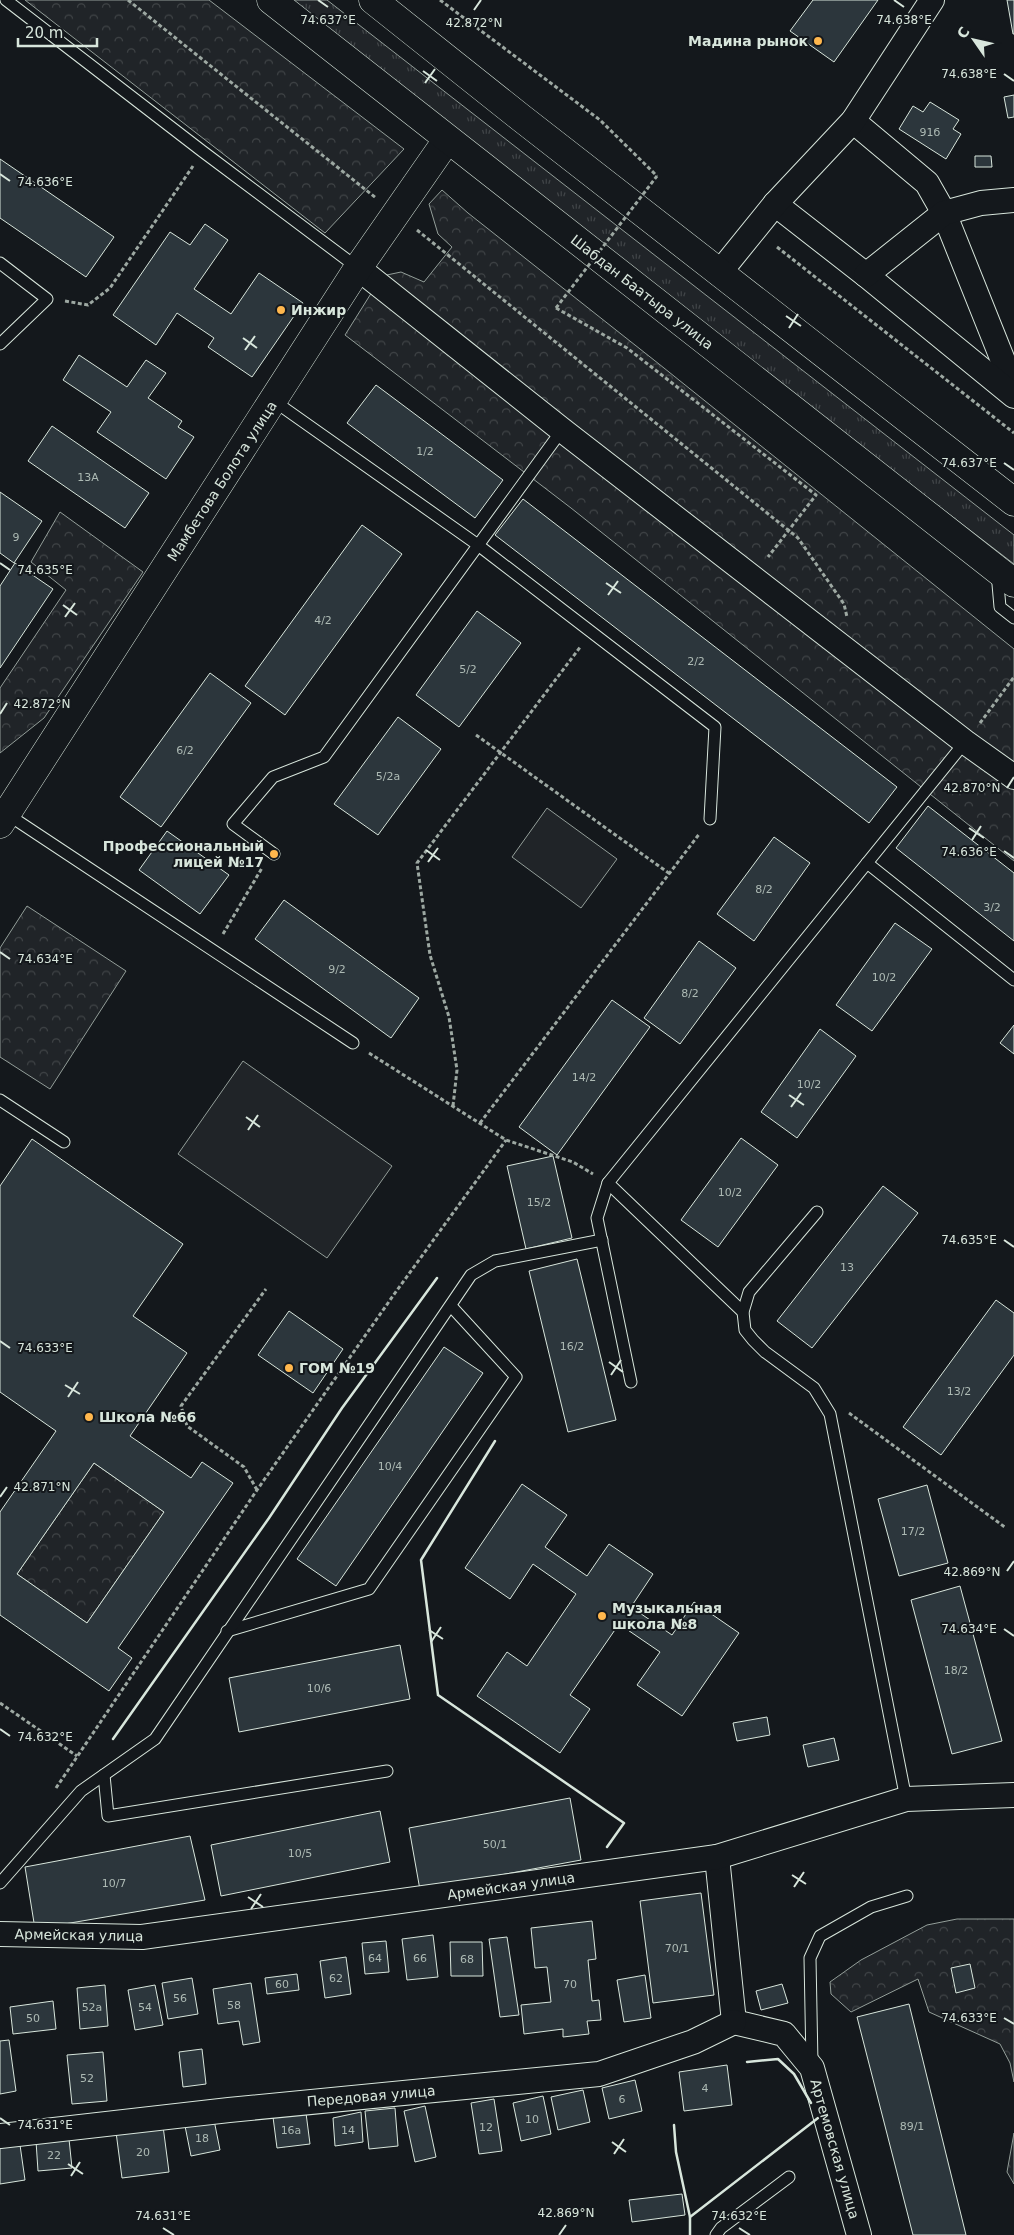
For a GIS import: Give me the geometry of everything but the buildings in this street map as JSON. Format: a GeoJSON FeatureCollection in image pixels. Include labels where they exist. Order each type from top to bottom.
{"type":"FeatureCollection","features":[{"type":"Feature","properties":{"kind":"main road","name":"Шабдан Баатыра улица"},"geometry":{"type":"LineString","coordinates":[[272,0],[447,140],[1005,576]]}},
{"type":"Feature","properties":{"kind":"main road"},"geometry":{"type":"LineString","coordinates":[[373,0],[1014,502]]}},
{"type":"Feature","properties":{"kind":"main road","name":"Мамбетова Болота улица"},"geometry":{"type":"LineString","coordinates":[[4,819],[358,268],[447,140]]}},
{"type":"Feature","properties":{"kind":"street"},"geometry":{"type":"LineString","coordinates":[[720,272],[775,204],[853,121],[932,0]]}},
{"type":"Feature","properties":{"kind":"street"},"geometry":{"type":"LineString","coordinates":[[853,121],[927,183],[944,213],[1014,388]]}},
{"type":"Feature","properties":{"kind":"street"},"geometry":{"type":"LineString","coordinates":[[866,275],[944,213],[981,203],[1014,200]]}},
{"type":"Feature","properties":{"kind":"street"},"geometry":{"type":"LineString","coordinates":[[775,204],[866,275],[1014,396]]}},
{"type":"Feature","properties":{"kind":"street"},"geometry":{"type":"LineString","coordinates":[[358,268],[562,430],[1014,777]]}},
{"type":"Feature","properties":{"kind":"street","name":"Армейская улица"},"geometry":{"type":"LineString","coordinates":[[0,1934],[142,1937],[717,1857],[906,1798],[1014,1795]]}},
{"type":"Feature","properties":{"kind":"street"},"geometry":{"type":"LineString","coordinates":[[717,1857],[734,2022]]}},
{"type":"Feature","properties":{"kind":"street","name":"Артемовская улица"},"geometry":{"type":"LineString","coordinates":[[734,2022],[784,2034],[812,2068],[860,2235]]}},
{"type":"Feature","properties":{"kind":"street","name":"Передовая улица"},"geometry":{"type":"LineString","coordinates":[[0,2136],[228,2110],[599,2074],[693,2042],[734,2022]]}},
{"type":"Feature","properties":{"kind":"lane"},"geometry":{"type":"LineString","coordinates":[[6,0],[202,152],[358,268]]}},
{"type":"Feature","properties":{"kind":"lane"},"geometry":{"type":"LineString","coordinates":[[0,264],[47,299],[0,344]]}},
{"type":"Feature","properties":{"kind":"lane"},"geometry":{"type":"LineString","coordinates":[[274,401],[478,545],[715,727],[710,820]]}},
{"type":"Feature","properties":{"kind":"lane"},"geometry":{"type":"LineString","coordinates":[[273,853],[233,824],[273,776],[324,756],[562,430]]}},
{"type":"Feature","properties":{"kind":"lane"},"geometry":{"type":"LineString","coordinates":[[1005,576],[1000,607],[1014,618]]}},
{"type":"Feature","properties":{"kind":"lane"},"geometry":{"type":"LineString","coordinates":[[631,1382],[597,1218],[608,1184],[966,742]]}},
{"type":"Feature","properties":{"kind":"lane"},"geometry":{"type":"LineString","coordinates":[[4,819],[353,1043]]}},
{"type":"Feature","properties":{"kind":"lane"},"geometry":{"type":"LineString","coordinates":[[867,864],[1014,980]]}},
{"type":"Feature","properties":{"kind":"lane"},"geometry":{"type":"LineString","coordinates":[[1,1103],[64,1142]]}},
{"type":"Feature","properties":{"kind":"lane"},"geometry":{"type":"LineString","coordinates":[[608,1184],[743,1312]]}},
{"type":"Feature","properties":{"kind":"lane"},"geometry":{"type":"LineString","coordinates":[[817,1212],[749,1292],[743,1312],[745,1330],[765,1352],[814,1388],[830,1414],[906,1798]]}},
{"type":"Feature","properties":{"kind":"lane"},"geometry":{"type":"LineString","coordinates":[[0,1883],[81,1791],[154,1739],[471,1274],[495,1261],[602,1240]]}},
{"type":"Feature","properties":{"kind":"lane"},"geometry":{"type":"LineString","coordinates":[[227,1631],[369,1589],[488,1418],[516,1377],[451,1306]]}},
{"type":"Feature","properties":{"kind":"lane"},"geometry":{"type":"LineString","coordinates":[[104,1775],[108,1816],[387,1771]]}},
{"type":"Feature","properties":{"kind":"lane"},"geometry":{"type":"LineString","coordinates":[[812,2068],[810,1958],[820,1936],[871,1907],[907,1896]]}},
{"type":"Feature","properties":{"kind":"lane"},"geometry":{"type":"LineString","coordinates":[[716,2235],[721,2228],[789,2177]]}},
{"type":"Feature","properties":{"kind":"path"},"geometry":{"type":"LineString","coordinates":[[128,0],[376,198]]}},
{"type":"Feature","properties":{"kind":"path"},"geometry":{"type":"LineString","coordinates":[[440,0],[600,120],[657,176],[556,308],[627,348],[816,495],[752,577]]}},
{"type":"Feature","properties":{"kind":"path"},"geometry":{"type":"LineString","coordinates":[[47,299],[88,305],[110,288],[202,152]]}},
{"type":"Feature","properties":{"kind":"path"},"geometry":{"type":"LineString","coordinates":[[414,228],[798,538],[844,604],[849,634],[845,649]]}},
{"type":"Feature","properties":{"kind":"path"},"geometry":{"type":"LineString","coordinates":[[777,247],[1014,433]]}},
{"type":"Feature","properties":{"kind":"path"},"geometry":{"type":"LineString","coordinates":[[453,1106],[457,1070],[452,1035],[449,1017],[430,955],[418,863],[592,633]]}},
{"type":"Feature","properties":{"kind":"path"},"geometry":{"type":"LineString","coordinates":[[966,742],[1014,677]]}},
{"type":"Feature","properties":{"kind":"path"},"geometry":{"type":"LineString","coordinates":[[476,735],[670,874]]}},
{"type":"Feature","properties":{"kind":"path"},"geometry":{"type":"LineString","coordinates":[[480,1123],[710,820]]}},
{"type":"Feature","properties":{"kind":"path"},"geometry":{"type":"LineString","coordinates":[[213,952],[273,853]]}},
{"type":"Feature","properties":{"kind":"path"},"geometry":{"type":"LineString","coordinates":[[353,1043],[506,1140],[573,1162],[608,1184]]}},
{"type":"Feature","properties":{"kind":"path"},"geometry":{"type":"LineString","coordinates":[[55,1788],[256,1490],[506,1140]]}},
{"type":"Feature","properties":{"kind":"path"},"geometry":{"type":"LineString","coordinates":[[256,1490],[244,1467],[187,1426],[181,1406],[266,1289]]}},
{"type":"Feature","properties":{"kind":"path"},"geometry":{"type":"LineString","coordinates":[[814,1388],[1006,1528]]}},
{"type":"Feature","properties":{"kind":"path"},"geometry":{"type":"LineString","coordinates":[[0,1703],[77,1756]]}},
{"type":"Feature","properties":{"kind":"green space"},"geometry":{"type":"Polygon","coordinates":[[[25,0],[209,0],[404,149],[325,233],[25,0]]]}},
{"type":"Feature","properties":{"kind":"green space"},"geometry":{"type":"Polygon","coordinates":[[[291,0],[327,0],[1014,535],[1014,564],[699,322],[291,0]]]}},
{"type":"Feature","properties":{"kind":"green space"},"geometry":{"type":"Polygon","coordinates":[[[442,190],[468,213],[1014,649],[1014,861],[571,508],[345,335],[382,276],[401,272],[424,282],[452,247],[438,234],[429,204],[442,190]]]}},
{"type":"Feature","properties":{"kind":"green space"},"geometry":{"type":"Polygon","coordinates":[[[60,512],[143,572],[44,718],[0,753],[0,688],[66,590],[31,562],[60,512]]]}},
{"type":"Feature","properties":{"kind":"green space"},"geometry":{"type":"Polygon","coordinates":[[[547,808],[617,859],[581,908],[512,857],[547,808]]]}},
{"type":"Feature","properties":{"kind":"green space"},"geometry":{"type":"Polygon","coordinates":[[[27,906],[126,971],[50,1089],[0,1057],[0,948],[27,906]]]}},
{"type":"Feature","properties":{"kind":"green space"},"geometry":{"type":"Polygon","coordinates":[[[243,1061],[392,1166],[327,1258],[178,1154],[243,1061]]]}},
{"type":"Feature","properties":{"kind":"green space"},"geometry":{"type":"Polygon","coordinates":[[[94,1463],[164,1512],[87,1623],[17,1574],[94,1463]]]}},
{"type":"Feature","properties":{"kind":"green space"},"geometry":{"type":"Polygon","coordinates":[[[957,1919],[1014,1919],[1014,2082],[1010,2063],[1000,2044],[929,2012],[918,1979],[851,2012],[831,1994],[830,1982],[861,1960],[927,1925],[957,1919]]]}},
{"type":"Feature","properties":{"kind":"green space"},"geometry":{"type":"Polygon","coordinates":[[[1014,2133],[1014,2184],[1007,2172],[1014,2133]]]}},
{"type":"Feature","properties":{"kind":"wall"},"geometry":{"type":"LineString","coordinates":[[113,1739],[269,1518],[342,1408],[437,1278]]}},
{"type":"Feature","properties":{"kind":"wall"},"geometry":{"type":"LineString","coordinates":[[495,1441],[421,1560],[438,1695],[624,1823],[607,1847]]}},
{"type":"Feature","properties":{"kind":"wall"},"geometry":{"type":"LineString","coordinates":[[747,2062],[778,2059],[794,2074],[811,2103]]}},
{"type":"Feature","properties":{"kind":"wall"},"geometry":{"type":"LineString","coordinates":[[690,2235],[690,2217],[818,2118]]}},
{"type":"Feature","properties":{"kind":"wall"},"geometry":{"type":"LineString","coordinates":[[674,2125],[676,2152],[690,2217]]}},
{"type":"Feature","properties":{"kind":"place","name":"Мадина рынок"},"geometry":{"type":"Point","coordinates":[818,41]}},
{"type":"Feature","properties":{"kind":"place","name":"Инжир"},"geometry":{"type":"Point","coordinates":[281,310]}},
{"type":"Feature","properties":{"kind":"place","name":"Профессиональный лицей №17"},"geometry":{"type":"Point","coordinates":[274,854]}},
{"type":"Feature","properties":{"kind":"place","name":"ГОМ №19"},"geometry":{"type":"Point","coordinates":[289,1368]}},
{"type":"Feature","properties":{"kind":"place","name":"Школа №66"},"geometry":{"type":"Point","coordinates":[89,1417]}},
{"type":"Feature","properties":{"kind":"place","name":"Музыкальная школа №8"},"geometry":{"type":"Point","coordinates":[602,1616]}}]}
